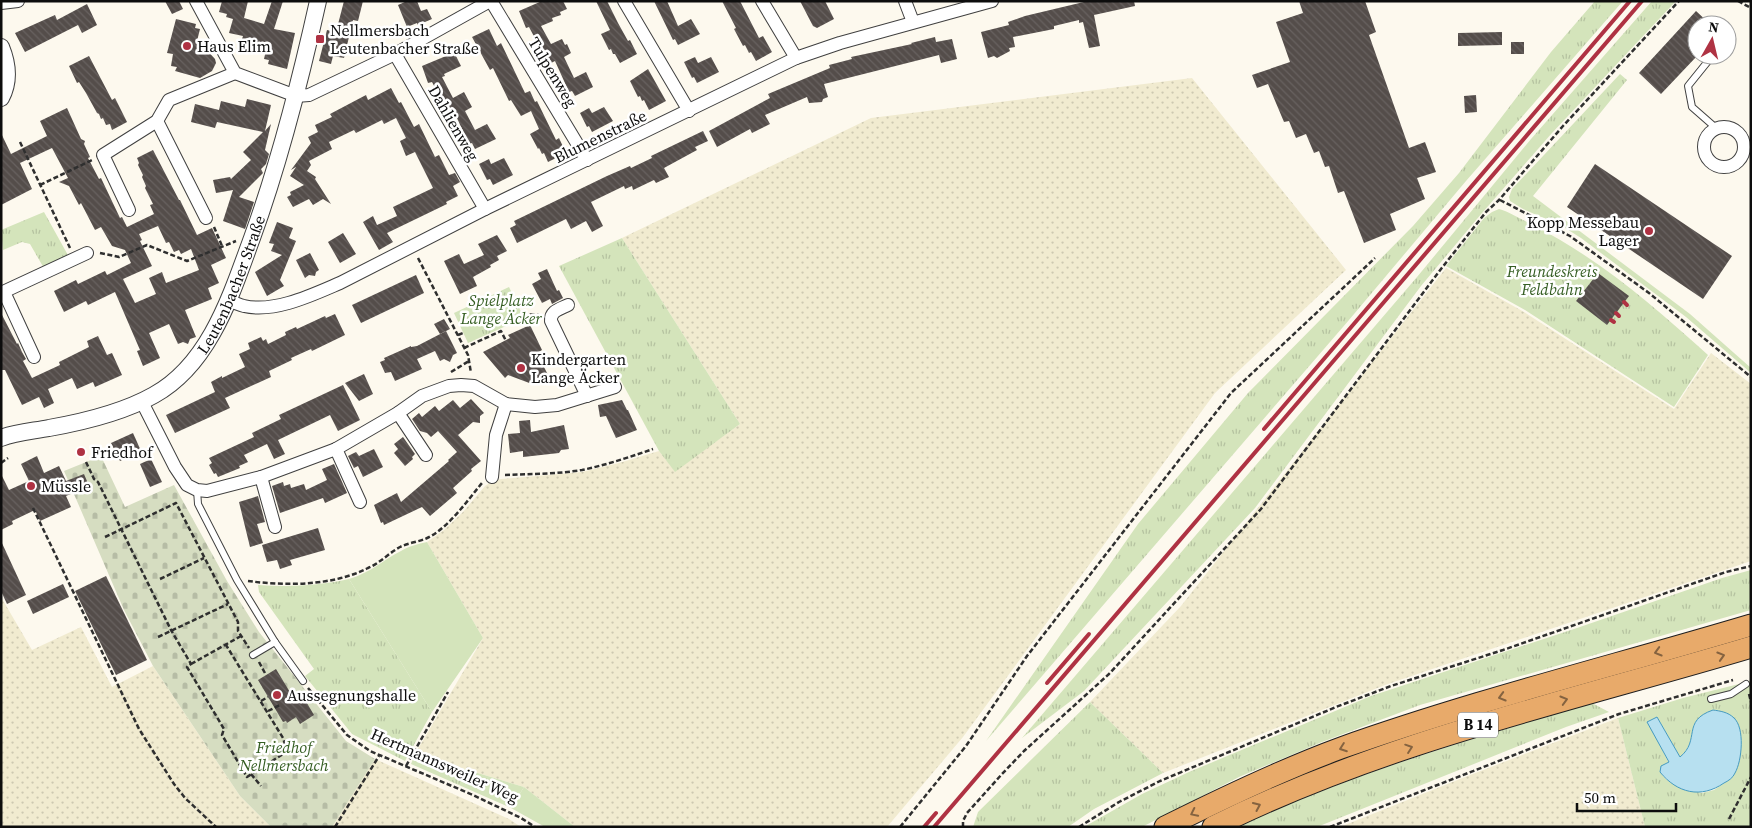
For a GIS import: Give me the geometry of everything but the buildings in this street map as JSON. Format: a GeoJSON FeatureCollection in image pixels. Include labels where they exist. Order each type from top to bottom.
{"type":"FeatureCollection","features":[{"type":"Feature","properties":{"kind":"highway","name":"B 14"},"geometry":{"type":"LineString","coordinates":[[1166,827],[1241,790],[1340,748],[1465,707],[1751,626]]}},
{"type":"Feature","properties":{"kind":"highway","name":"B 14"},"geometry":{"type":"LineString","coordinates":[[1213,827],[1300,788],[1417,745],[1533,709],[1751,647]]}},
{"type":"Feature","properties":{"kind":"street"},"geometry":{"type":"LineString","coordinates":[[1,3],[18,1]]}},
{"type":"Feature","properties":{"kind":"street"},"geometry":{"type":"LineString","coordinates":[[196,1],[235,73],[296,96],[309,95],[395,54],[490,1]]}},
{"type":"Feature","properties":{"kind":"street","name":"Leutenbacher Straße"},"geometry":{"type":"LineString","coordinates":[[2,435],[69,424],[142,402],[157,394],[174,381],[199,354],[229,300],[278,164],[318,1]]}},
{"type":"Feature","properties":{"kind":"street","name":"Tulpenweg"},"geometry":{"type":"LineString","coordinates":[[490,1],[587,160]]}},
{"type":"Feature","properties":{"kind":"street"},"geometry":{"type":"LineString","coordinates":[[624,1],[688,111]]}},
{"type":"Feature","properties":{"kind":"street"},"geometry":{"type":"LineString","coordinates":[[762,1],[796,58]]}},
{"type":"Feature","properties":{"kind":"street"},"geometry":{"type":"LineString","coordinates":[[905,1],[914,22]]}},
{"type":"Feature","properties":{"kind":"street","name":"Blumenstraße"},"geometry":{"type":"LineString","coordinates":[[229,300],[244,306],[265,307],[316,294],[485,209],[796,58],[840,42],[992,1]]}},
{"type":"Feature","properties":{"kind":"street"},"geometry":{"type":"LineString","coordinates":[[1,47],[8,70],[7,83],[1,98]]}},
{"type":"Feature","properties":{"kind":"street","name":"Dahlienweg"},"geometry":{"type":"LineString","coordinates":[[395,54],[485,209]]}},
{"type":"Feature","properties":{"kind":"street"},"geometry":{"type":"LineString","coordinates":[[129,210],[103,155],[157,121],[169,100],[235,73]]}},
{"type":"Feature","properties":{"kind":"street"},"geometry":{"type":"LineString","coordinates":[[157,121],[206,218]]}},
{"type":"Feature","properties":{"kind":"street"},"geometry":{"type":"LineString","coordinates":[[1727,127],[1738,132],[1743,138],[1746,161],[1729,167],[1719,167],[1706,157],[1704,143],[1707,136],[1716,128],[1727,127]]}},
{"type":"Feature","properties":{"kind":"street"},"geometry":{"type":"LineString","coordinates":[[34,357],[2,292],[87,253]]}},
{"type":"Feature","properties":{"kind":"street"},"geometry":{"type":"LineString","coordinates":[[568,305],[552,313],[550,316],[551,321],[587,396]]}},
{"type":"Feature","properties":{"kind":"street"},"geometry":{"type":"LineString","coordinates":[[142,402],[175,467],[187,485],[197,490],[207,491],[261,477],[336,449],[398,413],[422,396],[435,390],[461,385],[474,386],[506,404],[535,407],[558,405],[615,387]]}},
{"type":"Feature","properties":{"kind":"street"},"geometry":{"type":"LineString","coordinates":[[492,477],[496,435],[506,404]]}},
{"type":"Feature","properties":{"kind":"street"},"geometry":{"type":"LineString","coordinates":[[398,413],[426,455]]}},
{"type":"Feature","properties":{"kind":"street"},"geometry":{"type":"LineString","coordinates":[[336,449],[360,502]]}},
{"type":"Feature","properties":{"kind":"street"},"geometry":{"type":"LineString","coordinates":[[261,477],[275,527]]}},
{"type":"Feature","properties":{"kind":"lane"},"geometry":{"type":"LineString","coordinates":[[1705,65],[1688,86],[1692,107],[1716,128]]}},
{"type":"Feature","properties":{"kind":"lane"},"geometry":{"type":"LineString","coordinates":[[197,490],[198,504],[237,580],[275,642],[303,681]]}},
{"type":"Feature","properties":{"kind":"lane"},"geometry":{"type":"LineString","coordinates":[[255,658],[275,642]]}},
{"type":"Feature","properties":{"kind":"lane"},"geometry":{"type":"LineString","coordinates":[[1711,699],[1731,694],[1746,684]]}},
{"type":"Feature","properties":{"kind":"path"},"geometry":{"type":"LineString","coordinates":[[963,827],[967,813],[1013,763],[1109,674],[1261,509],[1486,212],[1679,1]]}},
{"type":"Feature","properties":{"kind":"path"},"geometry":{"type":"LineString","coordinates":[[1738,1],[1751,8]]}},
{"type":"Feature","properties":{"kind":"path"},"geometry":{"type":"LineString","coordinates":[[20,142],[75,259]]}},
{"type":"Feature","properties":{"kind":"path"},"geometry":{"type":"LineString","coordinates":[[40,185],[103,155]]}},
{"type":"Feature","properties":{"kind":"path"},"geometry":{"type":"LineString","coordinates":[[1499,200],[1570,236],[1650,293],[1751,377]]}},
{"type":"Feature","properties":{"kind":"path"},"geometry":{"type":"LineString","coordinates":[[206,218],[212,222],[222,246]]}},
{"type":"Feature","properties":{"kind":"path"},"geometry":{"type":"LineString","coordinates":[[87,253],[91,251],[119,257],[147,245],[187,261],[235,240],[249,246]]}},
{"type":"Feature","properties":{"kind":"path"},"geometry":{"type":"LineString","coordinates":[[412,246],[468,355],[474,386]]}},
{"type":"Feature","properties":{"kind":"path"},"geometry":{"type":"LineString","coordinates":[[900,827],[966,746],[1027,656],[1231,393],[1375,258]]}},
{"type":"Feature","properties":{"kind":"path"},"geometry":{"type":"LineString","coordinates":[[522,314],[550,316]]}},
{"type":"Feature","properties":{"kind":"path"},"geometry":{"type":"LineString","coordinates":[[464,348],[501,331],[506,341]]}},
{"type":"Feature","properties":{"kind":"path"},"geometry":{"type":"LineString","coordinates":[[458,335],[463,333]]}},
{"type":"Feature","properties":{"kind":"path"},"geometry":{"type":"LineString","coordinates":[[237,580],[275,584],[308,582],[347,576],[368,569],[399,548],[434,534],[488,478],[582,470],[653,450]]}},
{"type":"Feature","properties":{"kind":"path"},"geometry":{"type":"LineString","coordinates":[[1,463],[8,458]]}},
{"type":"Feature","properties":{"kind":"path"},"geometry":{"type":"LineString","coordinates":[[86,462],[94,479],[98,482],[171,630],[191,664]]}},
{"type":"Feature","properties":{"kind":"path"},"geometry":{"type":"LineString","coordinates":[[105,536],[176,503],[238,622],[238,631],[266,675]]}},
{"type":"Feature","properties":{"kind":"path"},"geometry":{"type":"LineString","coordinates":[[33,508],[139,729],[184,798],[216,827]]}},
{"type":"Feature","properties":{"kind":"path"},"geometry":{"type":"LineString","coordinates":[[160,579],[204,558]]}},
{"type":"Feature","properties":{"kind":"path"},"geometry":{"type":"LineString","coordinates":[[1079,827],[1119,802],[1160,781],[1336,707],[1391,686],[1503,650],[1726,572],[1751,566]]}},
{"type":"Feature","properties":{"kind":"path"},"geometry":{"type":"LineString","coordinates":[[158,637],[228,604]]}},
{"type":"Feature","properties":{"kind":"path"},"geometry":{"type":"LineString","coordinates":[[226,645],[284,738],[285,749],[283,754],[247,776],[222,735],[224,729],[187,667],[241,636]]}},
{"type":"Feature","properties":{"kind":"path"},"geometry":{"type":"LineString","coordinates":[[1330,827],[1619,714],[1736,680]]}},
{"type":"Feature","properties":{"kind":"path","name":"Hertmannsweiler Weg"},"geometry":{"type":"LineString","coordinates":[[303,681],[347,735],[358,744],[379,756],[473,795],[521,818],[535,827]]}},
{"type":"Feature","properties":{"kind":"path"},"geometry":{"type":"LineString","coordinates":[[406,766],[448,692]]}},
{"type":"Feature","properties":{"kind":"path"},"geometry":{"type":"LineString","coordinates":[[261,701],[268,697]]}},
{"type":"Feature","properties":{"kind":"path"},"geometry":{"type":"LineString","coordinates":[[268,712],[280,705]]}},
{"type":"Feature","properties":{"kind":"path"},"geometry":{"type":"LineString","coordinates":[[335,827],[379,756]]}},
{"type":"Feature","properties":{"kind":"path"},"geometry":{"type":"LineString","coordinates":[[251,774],[261,786]]}},
{"type":"Feature","properties":{"kind":"path"},"geometry":{"type":"LineString","coordinates":[[1729,819],[1751,777]]}},
{"type":"Feature","properties":{"kind":"shaded area"},"geometry":{"type":"Polygon","coordinates":[[[1192,78],[1346,270],[1215,393],[963,737],[887,827],[575,827],[524,787],[415,754],[483,638],[427,542],[444,530],[491,482],[501,479],[582,472],[659,451],[675,471],[740,424],[622,238],[871,118],[1192,78]]]}},
{"type":"Feature","properties":{"kind":"shaded area"},"geometry":{"type":"Polygon","coordinates":[[[1446,268],[1524,312],[1674,409],[1711,353],[1751,384],[1751,561],[1385,685],[1163,773],[1090,702],[1181,606],[1446,268]]]}},
{"type":"Feature","properties":{"kind":"shaded area"},"geometry":{"type":"Polygon","coordinates":[[[1,597],[32,650],[81,627],[112,687],[153,666],[240,796],[271,827],[1,827],[1,597]]]}},
{"type":"Feature","properties":{"kind":"shaded area"},"geometry":{"type":"Polygon","coordinates":[[[1618,718],[1645,827],[1340,827],[1460,779],[1618,718]]]}},
{"type":"Feature","properties":{"kind":"shaded area"},"geometry":{"type":"Polygon","coordinates":[[[375,759],[509,819],[521,827],[332,827],[375,759]]]}},
{"type":"Feature","properties":{"kind":"green space"},"geometry":{"type":"Polygon","coordinates":[[[1595,1],[1623,1],[1466,181],[1349,320],[986,741],[1138,524],[1248,393],[1413,226],[1459,173],[1551,52],[1595,1]]]}},
{"type":"Feature","properties":{"kind":"green space"},"geometry":{"type":"Polygon","coordinates":[[[1652,1],[1676,1],[1552,133],[1421,286],[1255,508],[1084,691],[1022,738],[1417,277],[1531,139],[1652,1]]]}},
{"type":"Feature","properties":{"kind":"green space"},"geometry":{"type":"Polygon","coordinates":[[[1620,74],[1627,80],[1533,196],[1690,314],[1751,368],[1751,373],[1686,317],[1581,238],[1562,226],[1523,209],[1510,201],[1509,197],[1512,189],[1620,74]]]}},
{"type":"Feature","properties":{"kind":"green space","name":"Freundeskreis Feldbahn"},"geometry":{"type":"Polygon","coordinates":[[[1499,209],[1557,238],[1603,268],[1646,301],[1708,355],[1674,407],[1525,310],[1446,266],[1484,218],[1499,209]]]}},
{"type":"Feature","properties":{"kind":"green space"},"geometry":{"type":"Polygon","coordinates":[[[44,212],[69,257],[45,270],[30,244],[22,242],[3,250],[1,230],[44,212]]]}},
{"type":"Feature","properties":{"kind":"green space"},"geometry":{"type":"Polygon","coordinates":[[[622,238],[740,424],[675,472],[659,451],[559,266],[622,238]]]}},
{"type":"Feature","properties":{"kind":"green space","name":"Spielplatz Lange Äcker"},"geometry":{"type":"Polygon","coordinates":[[[509,287],[524,318],[468,343],[454,313],[509,287]]]}},
{"type":"Feature","properties":{"kind":"green space","name":"Friedhof Nellmersbach"},"geometry":{"type":"Polygon","coordinates":[[[101,456],[125,507],[174,485],[227,581],[259,632],[346,741],[375,759],[332,827],[271,827],[240,796],[153,666],[124,610],[64,471],[101,456]]]}},
{"type":"Feature","properties":{"kind":"green space"},"geometry":{"type":"Polygon","coordinates":[[[427,542],[483,638],[432,712],[349,579],[407,548],[427,542]]]}},
{"type":"Feature","properties":{"kind":"green space"},"geometry":{"type":"Polygon","coordinates":[[[1751,570],[1751,610],[1420,705],[1322,742],[1239,777],[1142,827],[1084,827],[1142,794],[1189,772],[1371,696],[1722,578],[1751,570]]]}},
{"type":"Feature","properties":{"kind":"green space"},"geometry":{"type":"Polygon","coordinates":[[[349,579],[432,712],[405,761],[352,734],[305,676],[314,669],[259,592],[258,585],[304,585],[349,579]]]}},
{"type":"Feature","properties":{"kind":"green space"},"geometry":{"type":"Polygon","coordinates":[[[1751,681],[1751,827],[1645,827],[1618,718],[1683,698],[1751,681]],[[1657,717],[1648,722],[1669,763],[1666,763],[1660,772],[1675,785],[1702,793],[1714,790],[1730,779],[1735,773],[1740,757],[1694,724],[1688,746],[1680,757],[1657,717]]]}},
{"type":"Feature","properties":{"kind":"green space"},"geometry":{"type":"Polygon","coordinates":[[[1090,702],[1163,773],[1094,809],[1068,827],[973,827],[978,812],[1090,702]]]}},
{"type":"Feature","properties":{"kind":"green space"},"geometry":{"type":"Polygon","coordinates":[[[1592,703],[1609,712],[1566,727],[1317,827],[1238,827],[1324,790],[1412,758],[1592,703]]]}},
{"type":"Feature","properties":{"kind":"green space"},"geometry":{"type":"Polygon","coordinates":[[[415,754],[524,787],[511,808],[411,764],[415,754]]]}},
{"type":"Feature","properties":{"kind":"green space"},"geometry":{"type":"Polygon","coordinates":[[[524,787],[575,827],[545,827],[511,808],[524,787]]]}},
{"type":"Feature","properties":{"kind":"water"},"geometry":{"type":"Polygon","coordinates":[[[1713,710],[1729,714],[1734,718],[1740,729],[1741,753],[1737,768],[1732,778],[1715,788],[1698,792],[1682,789],[1674,785],[1660,772],[1661,766],[1669,762],[1647,722],[1657,717],[1680,757],[1690,744],[1697,720],[1703,714],[1713,710]]]}},
{"type":"Feature","properties":{"kind":"railway"},"geometry":{"type":"LineString","coordinates":[[1264,429],[1630,1]]}},
{"type":"Feature","properties":{"kind":"railway"},"geometry":{"type":"LineString","coordinates":[[934,827],[1642,1]]}},
{"type":"Feature","properties":{"kind":"railway"},"geometry":{"type":"LineString","coordinates":[[1624,302],[1627,305]]}},
{"type":"Feature","properties":{"kind":"railway"},"geometry":{"type":"LineString","coordinates":[[1616,313],[1619,316]]}},
{"type":"Feature","properties":{"kind":"railway"},"geometry":{"type":"LineString","coordinates":[[1047,683],[1089,634]]}},
{"type":"Feature","properties":{"kind":"railway"},"geometry":{"type":"LineString","coordinates":[[924,827],[936,813]]}},
{"type":"Feature","properties":{"kind":"place","name":"Nellmersbach Leutenbacher Straße"},"geometry":{"type":"Point","coordinates":[320,39]}},
{"type":"Feature","properties":{"kind":"place","name":"Haus Elim"},"geometry":{"type":"Point","coordinates":[187,46]}},
{"type":"Feature","properties":{"kind":"place","name":"Kopp Messebau Lager"},"geometry":{"type":"Point","coordinates":[1649,231]}},
{"type":"Feature","properties":{"kind":"place","name":"Kindergarten Lange Äcker"},"geometry":{"type":"Point","coordinates":[521,368]}},
{"type":"Feature","properties":{"kind":"place","name":"Friedhof"},"geometry":{"type":"Point","coordinates":[81,452]}},
{"type":"Feature","properties":{"kind":"place","name":"Müssle"},"geometry":{"type":"Point","coordinates":[31,486]}},
{"type":"Feature","properties":{"kind":"place","name":"Aussegnungshalle"},"geometry":{"type":"Point","coordinates":[277,695]}}]}
